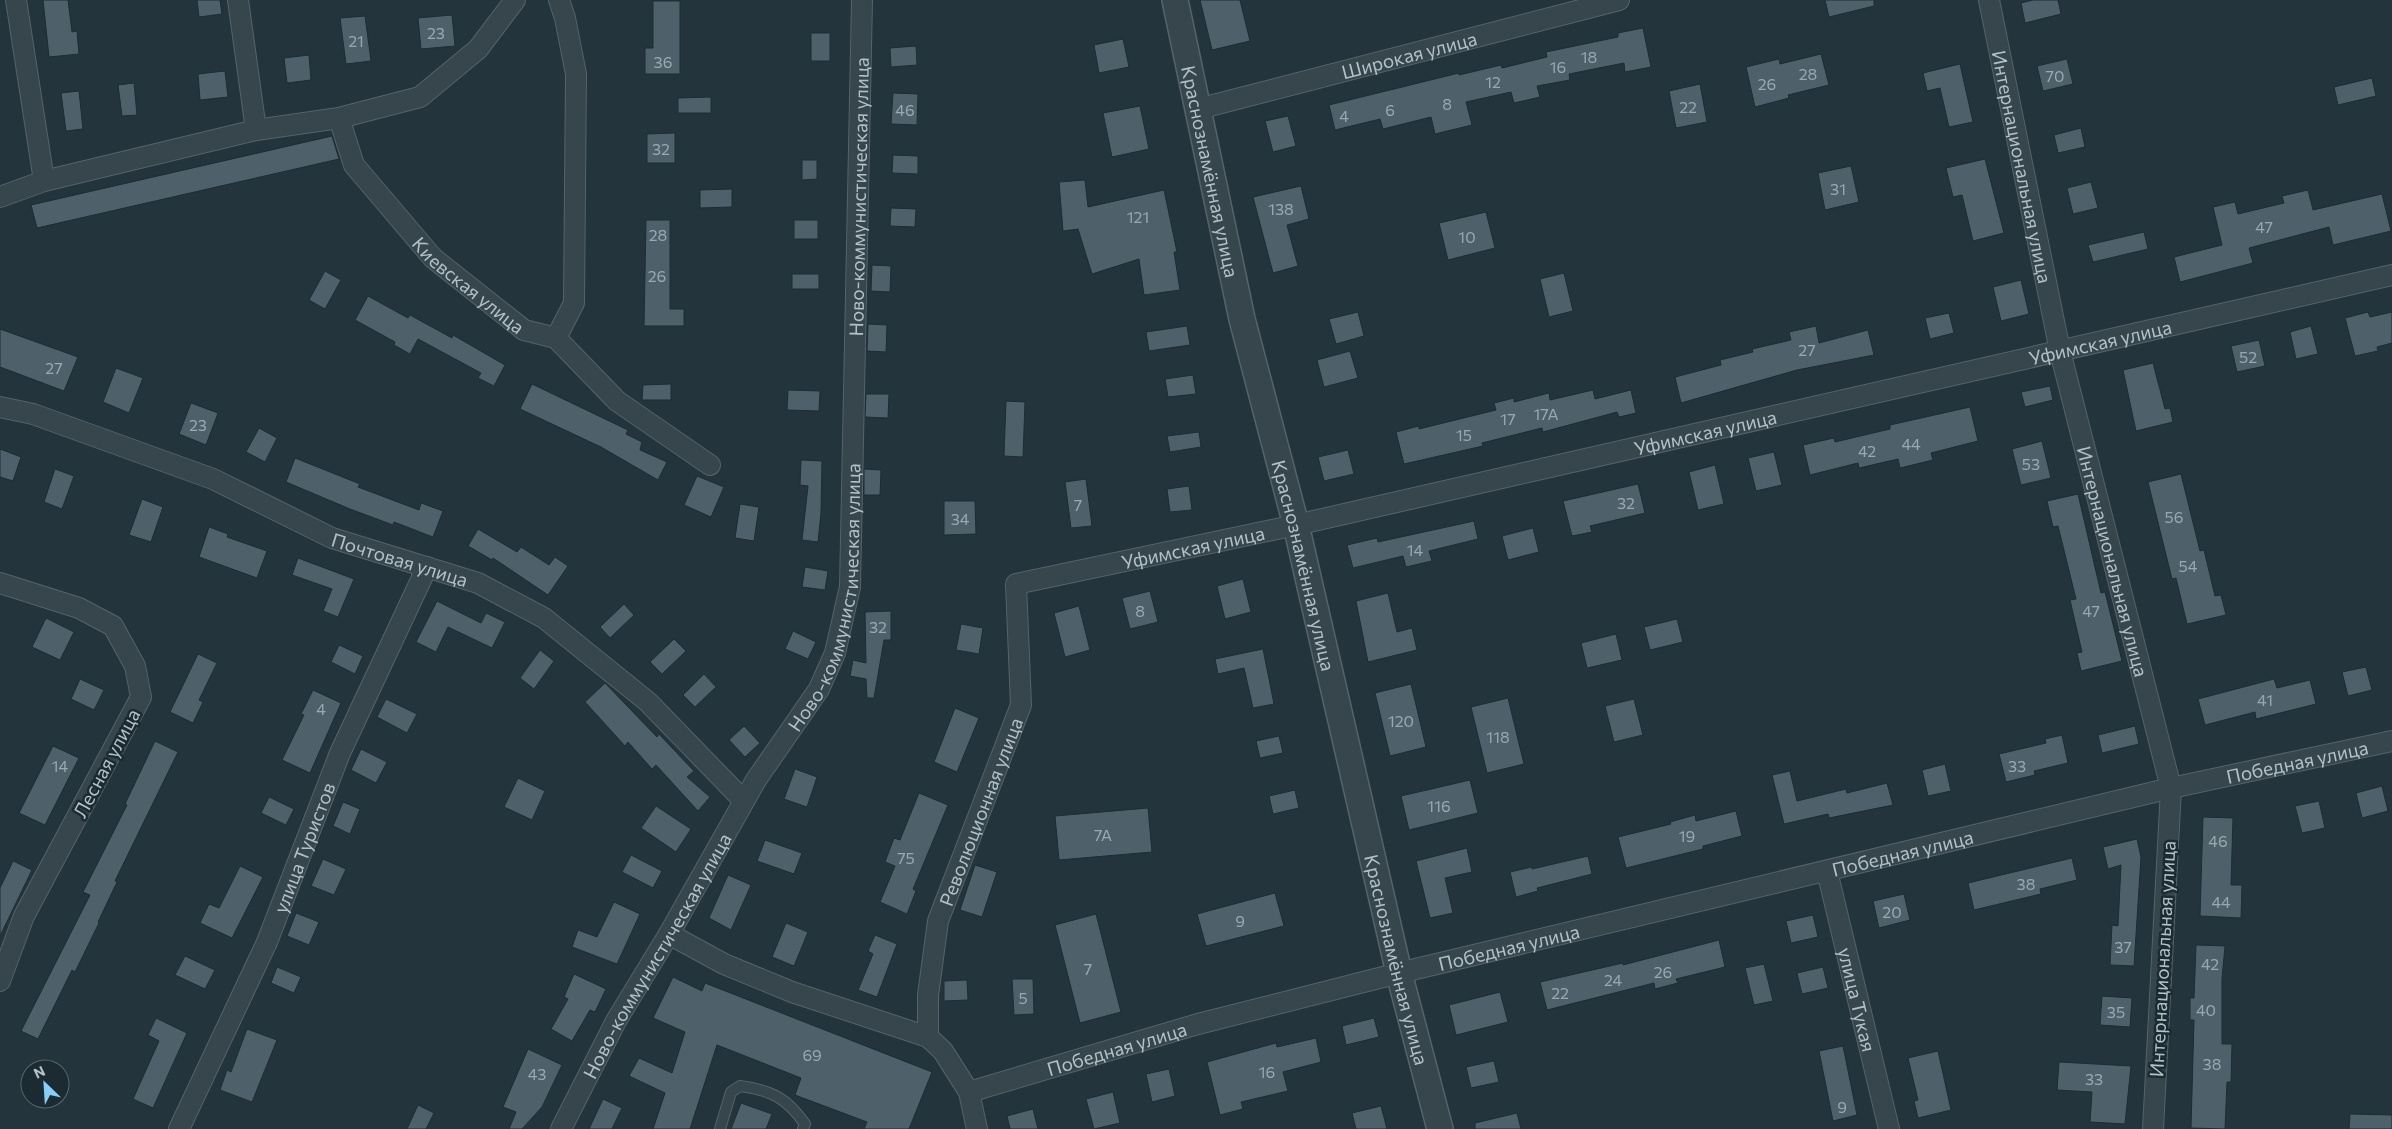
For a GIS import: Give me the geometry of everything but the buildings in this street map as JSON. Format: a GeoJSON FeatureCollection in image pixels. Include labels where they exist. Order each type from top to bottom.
{"type":"FeatureCollection","features":[{"type":"Feature","properties":{"kind":"street"},"geometry":{"type":"LineString","coordinates":[[16,0],[44,181]]}},
{"type":"Feature","properties":{"kind":"street"},"geometry":{"type":"LineString","coordinates":[[238,0],[256,130]]}},
{"type":"Feature","properties":{"kind":"street"},"geometry":{"type":"LineString","coordinates":[[0,197],[44,181],[256,130],[339,118],[420,97],[478,49],[515,0]]}},
{"type":"Feature","properties":{"kind":"street"},"geometry":{"type":"LineString","coordinates":[[559,0],[565,18],[576,74],[574,303],[556,338],[617,401],[710,465]]}},
{"type":"Feature","properties":{"kind":"street","name":"Ново-коммунистическая улица"},"geometry":{"type":"LineString","coordinates":[[560,1129],[616,1021],[669,934],[756,780],[819,689],[835,652],[850,587],[862,0]]}},
{"type":"Feature","properties":{"kind":"street","name":"Краснознамённая улица"},"geometry":{"type":"LineString","coordinates":[[1175,0],[1242,319],[1296,525],[1399,973],[1440,1129]]}},
{"type":"Feature","properties":{"kind":"street","name":"Широкая улица"},"geometry":{"type":"LineString","coordinates":[[1198,109],[1619,0]]}},
{"type":"Feature","properties":{"kind":"street","name":"Интернациональная улица"},"geometry":{"type":"LineString","coordinates":[[1990,0],[2060,351],[2171,788],[2153,1129]]}},
{"type":"Feature","properties":{"kind":"street","name":"Киевская улица"},"geometry":{"type":"LineString","coordinates":[[339,118],[354,165],[433,258],[524,330],[556,338]]}},
{"type":"Feature","properties":{"kind":"street","name":"Уфимская улица"},"geometry":{"type":"LineString","coordinates":[[1016,584],[1296,525],[2392,275]]}},
{"type":"Feature","properties":{"kind":"street","name":"Почтовая улица"},"geometry":{"type":"LineString","coordinates":[[0,407],[33,414],[213,479],[332,538],[478,584],[544,618],[648,702],[744,801]]}},
{"type":"Feature","properties":{"kind":"street","name":"улица Туристов"},"geometry":{"type":"LineString","coordinates":[[179,1129],[266,942],[340,753],[427,567]]}},
{"type":"Feature","properties":{"kind":"street","name":"Лесная улица"},"geometry":{"type":"LineString","coordinates":[[0,583],[79,608],[114,626],[135,666],[141,697],[24,916],[0,981]]}},
{"type":"Feature","properties":{"kind":"street","name":"Революционная улица"},"geometry":{"type":"LineString","coordinates":[[928,1037],[928,995],[938,921],[1021,705],[1016,584]]}},
{"type":"Feature","properties":{"kind":"street","name":"Победная улица"},"geometry":{"type":"LineString","coordinates":[[969,1092],[1198,1024],[1399,973],[2171,788],[2392,741]]}},
{"type":"Feature","properties":{"kind":"street","name":"улица Тукая"},"geometry":{"type":"LineString","coordinates":[[1827,871],[1889,1129]]}},
{"type":"Feature","properties":{"kind":"street"},"geometry":{"type":"LineString","coordinates":[[669,934],[724,964],[792,992],[928,1037],[943,1051],[969,1092],[977,1129]]}},
{"type":"Feature","properties":{"kind":"lane"},"geometry":{"type":"LineString","coordinates":[[720,1129],[730,1092],[740,1086],[755,1088],[777,1095],[793,1106],[804,1124],[803,1129]]}}]}
